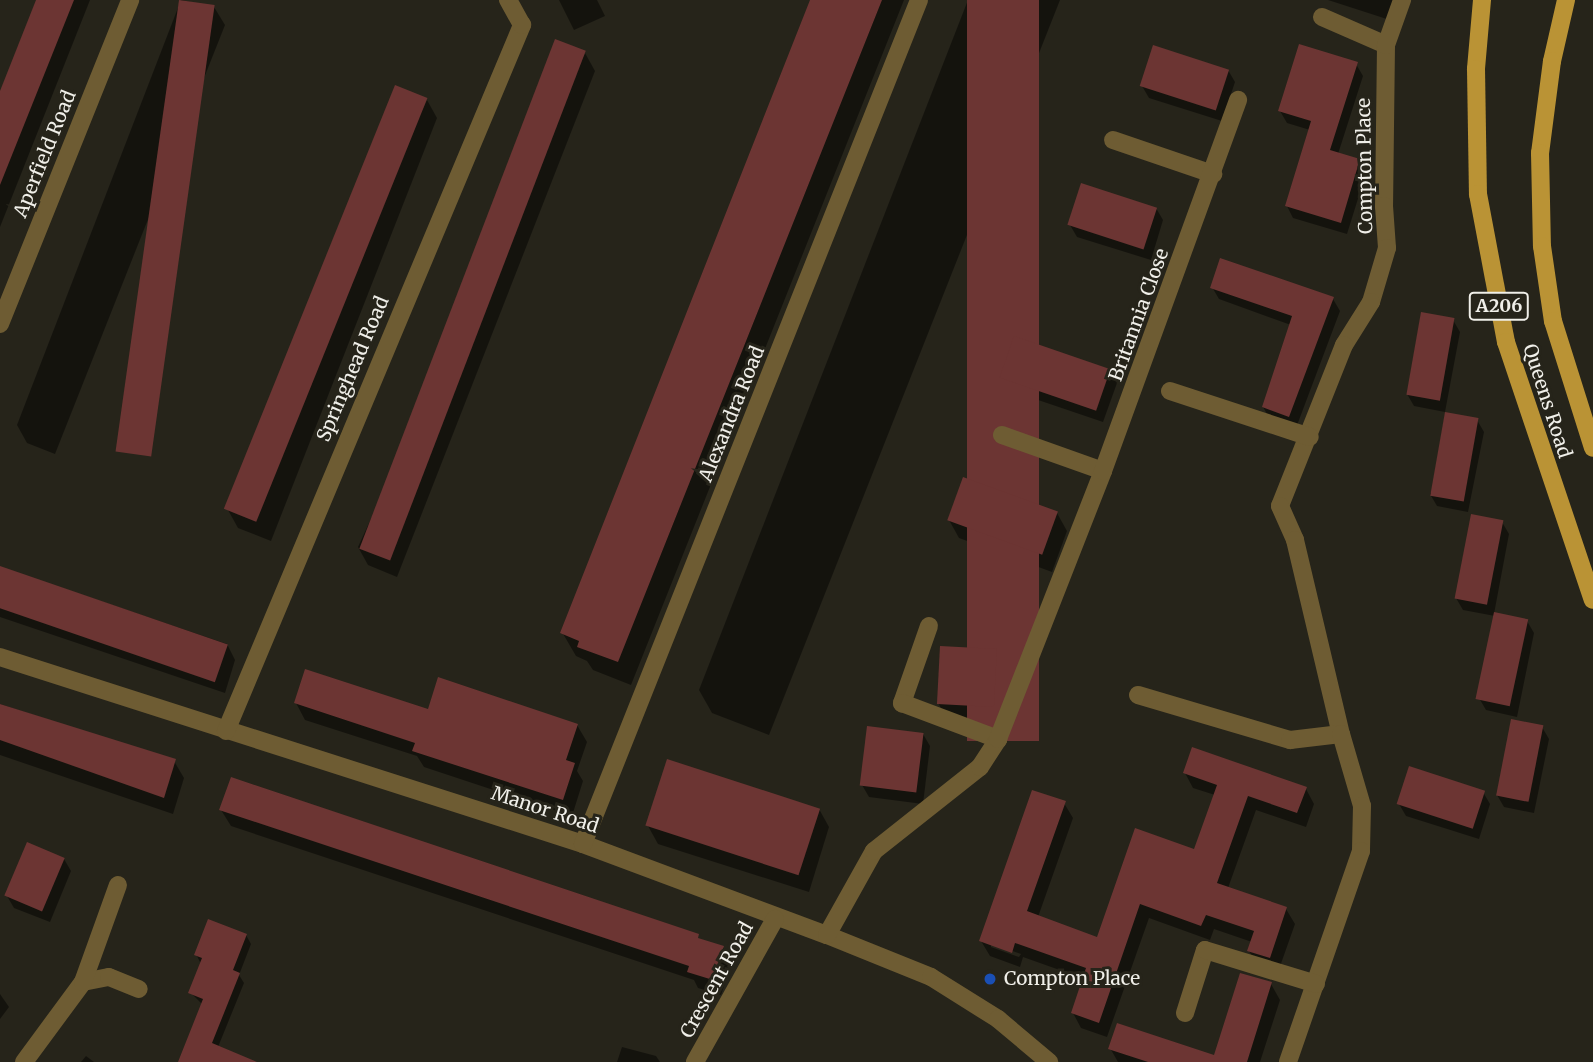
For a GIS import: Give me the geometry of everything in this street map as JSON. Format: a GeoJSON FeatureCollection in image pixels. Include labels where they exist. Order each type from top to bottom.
{"type":"FeatureCollection","features":[{"type":"Feature","properties":{"kind":"main road","name":"Queens Road"},"geometry":{"type":"LineString","coordinates":[[1482,0],[1476,69],[1480,208],[1506,342],[1593,600]]}},
{"type":"Feature","properties":{"kind":"main road","name":"Queens Road"},"geometry":{"type":"LineString","coordinates":[[1566,0],[1552,61],[1540,153],[1542,246],[1553,321],[1593,448]]}},
{"type":"Feature","properties":{"kind":"street","name":"Aperfield Road"},"geometry":{"type":"LineString","coordinates":[[0,324],[130,0]]}},
{"type":"Feature","properties":{"kind":"street","name":"Springhead Road"},"geometry":{"type":"LineString","coordinates":[[226,731],[522,25],[508,0]]}},
{"type":"Feature","properties":{"kind":"street","name":"Alexandra Road"},"geometry":{"type":"LineString","coordinates":[[583,844],[919,0]]}},
{"type":"Feature","properties":{"kind":"street","name":"Compton Place"},"geometry":{"type":"LineString","coordinates":[[1289,1062],[1361,851],[1362,806],[1341,734],[1295,540],[1280,506],[1345,345],[1371,302],[1387,248],[1384,206],[1386,45],[1402,0]]}},
{"type":"Feature","properties":{"kind":"street"},"geometry":{"type":"LineString","coordinates":[[1322,18],[1386,45]]}},
{"type":"Feature","properties":{"kind":"street","name":"Britannia Close"},"geometry":{"type":"LineString","coordinates":[[827,935],[873,851],[979,767],[998,739],[1103,471],[1238,100]]}},
{"type":"Feature","properties":{"kind":"street"},"geometry":{"type":"LineString","coordinates":[[1113,140],[1213,174]]}},
{"type":"Feature","properties":{"kind":"street"},"geometry":{"type":"LineString","coordinates":[[1170,391],[1310,437]]}},
{"type":"Feature","properties":{"kind":"street"},"geometry":{"type":"LineString","coordinates":[[1002,435],[1103,471]]}},
{"type":"Feature","properties":{"kind":"street"},"geometry":{"type":"LineString","coordinates":[[929,626],[902,703],[998,739]]}},
{"type":"Feature","properties":{"kind":"street","name":"Manor Road"},"geometry":{"type":"LineString","coordinates":[[0,657],[583,844],[775,919],[827,935],[931,977],[998,1019],[1049,1062]]}},
{"type":"Feature","properties":{"kind":"street"},"geometry":{"type":"LineString","coordinates":[[1138,695],[1290,740],[1341,734]]}},
{"type":"Feature","properties":{"kind":"street"},"geometry":{"type":"LineString","coordinates":[[24,1062],[83,982],[118,885]]}},
{"type":"Feature","properties":{"kind":"street","name":"Crescent Road"},"geometry":{"type":"LineString","coordinates":[[695,1062],[775,919]]}},
{"type":"Feature","properties":{"kind":"street"},"geometry":{"type":"LineString","coordinates":[[1185,1013],[1205,950],[1316,984]]}},
{"type":"Feature","properties":{"kind":"street"},"geometry":{"type":"LineString","coordinates":[[83,982],[109,977],[139,989]]}},
{"type":"Feature","properties":{"kind":"building"},"geometry":{"type":"Polygon","coordinates":[[[36,0],[74,0],[0,185],[0,91],[36,0]]]}},
{"type":"Feature","properties":{"kind":"building"},"geometry":{"type":"Polygon","coordinates":[[[179,0],[215,5],[151,457],[116,452],[179,0]]]}},
{"type":"Feature","properties":{"kind":"building"},"geometry":{"type":"Polygon","coordinates":[[[810,0],[882,0],[618,662],[577,647],[579,641],[560,633],[810,0]]]}},
{"type":"Feature","properties":{"kind":"building"},"geometry":{"type":"Polygon","coordinates":[[[967,0],[1039,0],[1039,741],[967,741],[967,0]]]}},
{"type":"Feature","properties":{"kind":"building"},"geometry":{"type":"Polygon","coordinates":[[[555,39],[586,51],[390,561],[359,549],[555,39]]]}},
{"type":"Feature","properties":{"kind":"building"},"geometry":{"type":"Polygon","coordinates":[[[1299,44],[1358,62],[1330,150],[1360,159],[1341,223],[1285,206],[1311,121],[1278,111],[1299,44]]]}},
{"type":"Feature","properties":{"kind":"building"},"geometry":{"type":"Polygon","coordinates":[[[1153,45],[1229,70],[1216,111],[1140,86],[1153,45]]]}},
{"type":"Feature","properties":{"kind":"building"},"geometry":{"type":"Polygon","coordinates":[[[395,85],[427,98],[256,522],[224,509],[395,85]]]}},
{"type":"Feature","properties":{"kind":"building"},"geometry":{"type":"Polygon","coordinates":[[[1081,183],[1157,208],[1143,250],[1067,225],[1081,183]]]}},
{"type":"Feature","properties":{"kind":"building"},"geometry":{"type":"Polygon","coordinates":[[[1220,258],[1334,297],[1289,417],[1262,407],[1292,316],[1210,288],[1220,258]]]}},
{"type":"Feature","properties":{"kind":"building"},"geometry":{"type":"Polygon","coordinates":[[[1421,312],[1454,318],[1440,401],[1406,395],[1421,312]]]}},
{"type":"Feature","properties":{"kind":"building"},"geometry":{"type":"Polygon","coordinates":[[[1014,336],[1110,369],[1096,411],[1000,378],[1014,336]]]}},
{"type":"Feature","properties":{"kind":"building"},"geometry":{"type":"Polygon","coordinates":[[[1445,412],[1478,418],[1464,502],[1430,496],[1445,412]]]}},
{"type":"Feature","properties":{"kind":"building"},"geometry":{"type":"Polygon","coordinates":[[[963,477],[1058,512],[1042,555],[947,520],[963,477]]]}},
{"type":"Feature","properties":{"kind":"building"},"geometry":{"type":"Polygon","coordinates":[[[1471,514],[1503,520],[1487,605],[1455,598],[1471,514]]]}},
{"type":"Feature","properties":{"kind":"building"},"geometry":{"type":"Polygon","coordinates":[[[0,566],[228,644],[215,682],[0,608],[0,566]]]}},
{"type":"Feature","properties":{"kind":"building"},"geometry":{"type":"Polygon","coordinates":[[[1494,612],[1528,619],[1510,706],[1475,699],[1494,612]]]}},
{"type":"Feature","properties":{"kind":"building"},"geometry":{"type":"Polygon","coordinates":[[[940,646],[997,649],[994,707],[937,704],[940,646]]]}},
{"type":"Feature","properties":{"kind":"building"},"geometry":{"type":"Polygon","coordinates":[[[305,669],[428,709],[438,677],[578,724],[566,760],[575,763],[563,800],[412,751],[415,743],[294,703],[305,669]]]}},
{"type":"Feature","properties":{"kind":"building"},"geometry":{"type":"Polygon","coordinates":[[[0,704],[176,759],[164,798],[0,740],[0,704]]]}},
{"type":"Feature","properties":{"kind":"building"},"geometry":{"type":"Polygon","coordinates":[[[1511,719],[1543,725],[1529,802],[1496,796],[1511,719]]]}},
{"type":"Feature","properties":{"kind":"building"},"geometry":{"type":"Polygon","coordinates":[[[867,726],[924,733],[916,792],[860,786],[867,726]]]}},
{"type":"Feature","properties":{"kind":"building"},"geometry":{"type":"Polygon","coordinates":[[[1192,747],[1307,787],[1297,813],[1248,796],[1217,883],[1287,907],[1270,958],[1247,951],[1254,931],[1206,915],[1201,926],[1140,904],[1099,1023],[1071,1013],[1086,968],[1015,943],[1012,953],[979,941],[1032,790],[1066,801],[1027,911],[1097,937],[1135,828],[1194,849],[1217,785],[1183,773],[1192,747]]]}},
{"type":"Feature","properties":{"kind":"building"},"geometry":{"type":"Polygon","coordinates":[[[667,759],[820,809],[798,875],[645,826],[667,759]]]}},
{"type":"Feature","properties":{"kind":"building"},"geometry":{"type":"Polygon","coordinates":[[[1409,766],[1485,791],[1473,829],[1397,804],[1409,766]]]}},
{"type":"Feature","properties":{"kind":"building"},"geometry":{"type":"Polygon","coordinates":[[[231,777],[699,934],[698,938],[724,946],[713,980],[687,972],[689,966],[219,810],[231,777]]]}},
{"type":"Feature","properties":{"kind":"building"},"geometry":{"type":"Polygon","coordinates":[[[27,842],[65,858],[42,911],[4,895],[27,842]]]}},
{"type":"Feature","properties":{"kind":"building"},"geometry":{"type":"Polygon","coordinates":[[[208,919],[247,934],[233,970],[240,973],[212,1043],[257,1062],[178,1062],[203,999],[188,993],[202,958],[194,955],[208,919]]]}},
{"type":"Feature","properties":{"kind":"building"},"geometry":{"type":"Polygon","coordinates":[[[1240,973],[1272,982],[1247,1062],[1148,1062],[1108,1049],[1117,1023],[1214,1055],[1240,973]]]}},
{"type":"Feature","properties":{"kind":"place","name":"Compton Place"},"geometry":{"type":"Point","coordinates":[990,979]}}]}
